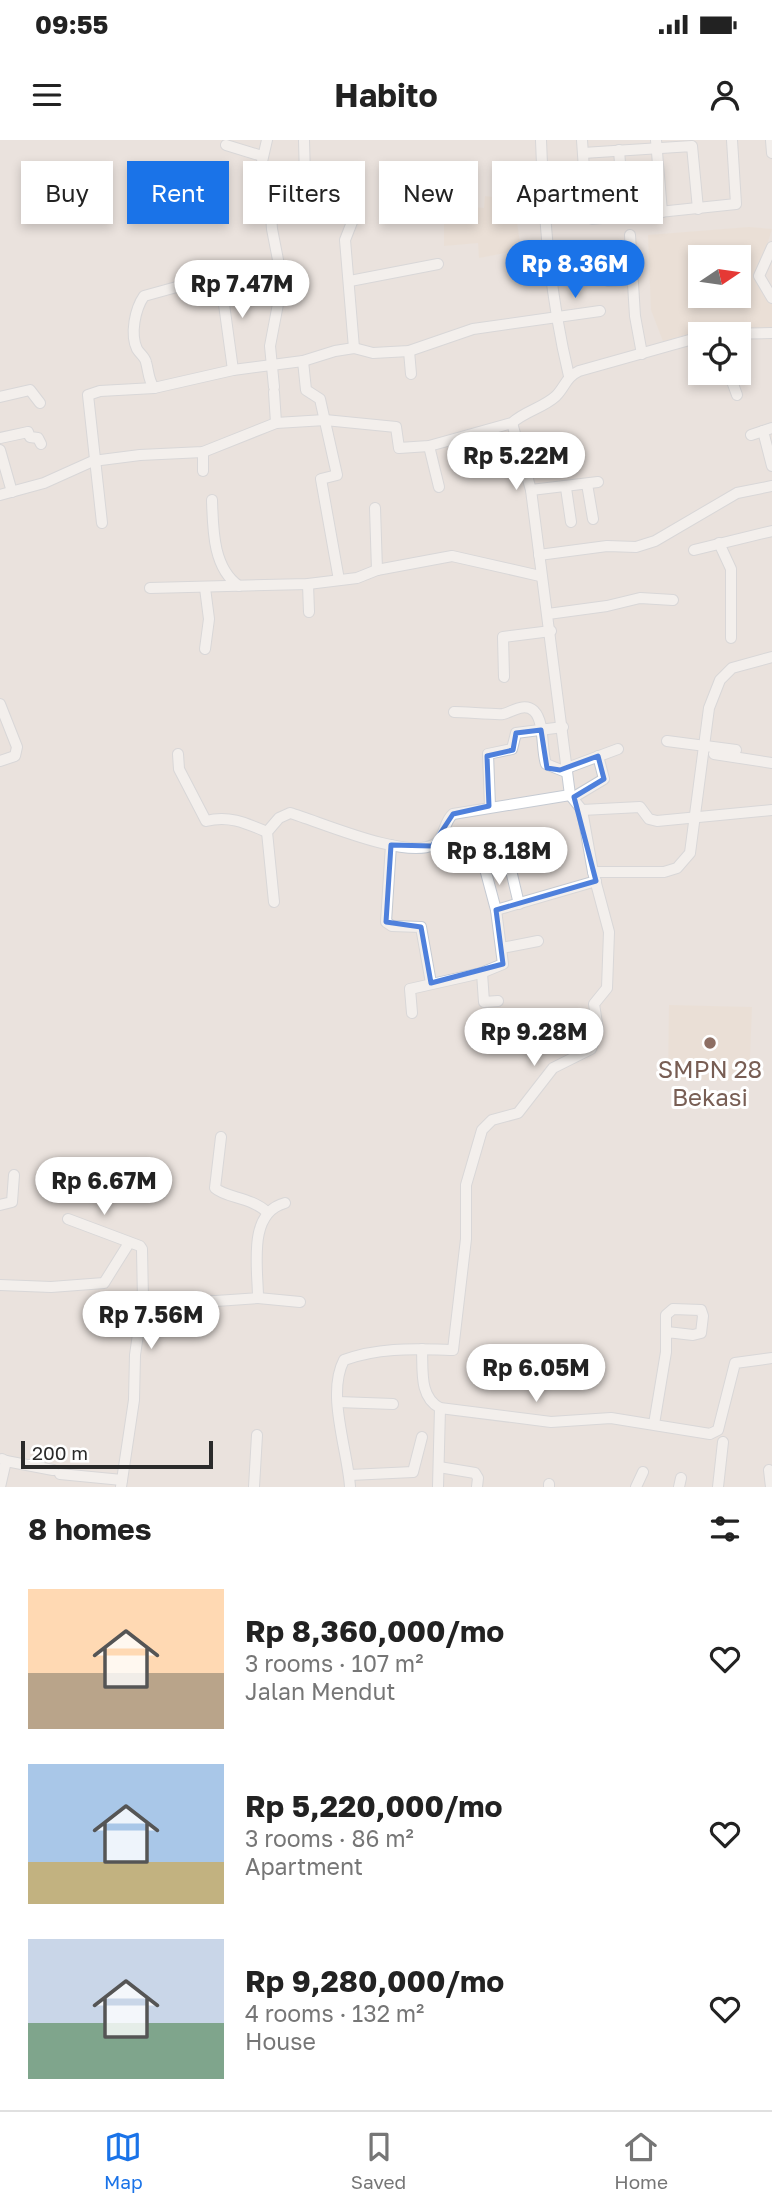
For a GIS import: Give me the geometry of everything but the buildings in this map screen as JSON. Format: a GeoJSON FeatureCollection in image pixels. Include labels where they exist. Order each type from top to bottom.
{"type":"FeatureCollection","features":[{"type":"Feature","properties":{"kind":"street"},"geometry":{"type":"LineString","coordinates":[[267,140],[261,166],[269,188],[272,229],[279,265],[278,304],[270,346],[276,423]]}},
{"type":"Feature","properties":{"kind":"street"},"geometry":{"type":"LineString","coordinates":[[304,140],[305,177],[352,179],[354,217],[345,240],[354,348]]}},
{"type":"Feature","properties":{"kind":"street"},"geometry":{"type":"LineString","coordinates":[[541,140],[542,161]]}},
{"type":"Feature","properties":{"kind":"street"},"geometry":{"type":"LineString","coordinates":[[582,140],[584,161]]}},
{"type":"Feature","properties":{"kind":"street"},"geometry":{"type":"LineString","coordinates":[[663,212],[737,202],[732,140]]}},
{"type":"Feature","properties":{"kind":"street"},"geometry":{"type":"LineString","coordinates":[[771,140],[772,153]]}},
{"type":"Feature","properties":{"kind":"street"},"geometry":{"type":"LineString","coordinates":[[583,153],[656,144],[685,145],[694,149],[698,209]]}},
{"type":"Feature","properties":{"kind":"street"},"geometry":{"type":"LineString","coordinates":[[226,145],[262,156]]}},
{"type":"Feature","properties":{"kind":"street"},"geometry":{"type":"LineString","coordinates":[[619,150],[620,161]]}},
{"type":"Feature","properties":{"kind":"street"},"geometry":{"type":"LineString","coordinates":[[546,224],[555,316],[569,376]]}},
{"type":"Feature","properties":{"kind":"street"},"geometry":{"type":"LineString","coordinates":[[630,235],[635,316],[642,354]]}},
{"type":"Feature","properties":{"kind":"street"},"geometry":{"type":"LineString","coordinates":[[772,247],[760,275],[772,298]]}},
{"type":"Feature","properties":{"kind":"street"},"geometry":{"type":"LineString","coordinates":[[601,252],[631,250]]}},
{"type":"Feature","properties":{"kind":"street"},"geometry":{"type":"LineString","coordinates":[[350,281],[438,264]]}},
{"type":"Feature","properties":{"kind":"street"},"geometry":{"type":"LineString","coordinates":[[154,388],[148,380],[146,359],[135,341],[135,317],[140,302],[144,296],[220,275],[233,370]]}},
{"type":"Feature","properties":{"kind":"street"},"geometry":{"type":"LineString","coordinates":[[608,281],[632,279]]}},
{"type":"Feature","properties":{"kind":"street"},"geometry":{"type":"LineString","coordinates":[[102,523],[93,461],[88,396],[100,391],[154,388],[233,370],[303,361],[354,348],[373,353],[410,351],[472,329],[600,311]]}},
{"type":"Feature","properties":{"kind":"street"},"geometry":{"type":"LineString","coordinates":[[751,333],[772,333]]}},
{"type":"Feature","properties":{"kind":"street"},"geometry":{"type":"LineString","coordinates":[[0,495],[44,483],[93,461],[140,455],[203,452],[276,423],[325,420],[396,427],[399,448],[429,446],[512,423],[556,396],[569,376],[601,363],[688,341]]}},
{"type":"Feature","properties":{"kind":"street"},"geometry":{"type":"LineString","coordinates":[[410,351],[411,374]]}},
{"type":"Feature","properties":{"kind":"street"},"geometry":{"type":"LineString","coordinates":[[303,361],[306,390],[320,399],[337,475],[321,479],[339,580]]}},
{"type":"Feature","properties":{"kind":"street"},"geometry":{"type":"LineString","coordinates":[[733,385],[737,395]]}},
{"type":"Feature","properties":{"kind":"street"},"geometry":{"type":"LineString","coordinates":[[0,397],[30,390],[40,403]]}},
{"type":"Feature","properties":{"kind":"street"},"geometry":{"type":"LineString","coordinates":[[350,1487],[338,1402],[344,1360],[391,1348],[453,1350],[467,1239],[466,1185],[485,1125],[518,1113],[553,1068],[591,1049],[598,1030],[594,1004],[607,988],[610,973],[609,932],[582,810],[572,796],[567,770],[531,490],[512,423]]}},
{"type":"Feature","properties":{"kind":"street"},"geometry":{"type":"LineString","coordinates":[[751,435],[767,430],[771,460]]}},
{"type":"Feature","properties":{"kind":"street"},"geometry":{"type":"LineString","coordinates":[[0,438],[28,432],[30,437],[38,439],[41,444]]}},
{"type":"Feature","properties":{"kind":"street"},"geometry":{"type":"LineString","coordinates":[[429,446],[439,488]]}},
{"type":"Feature","properties":{"kind":"street"},"geometry":{"type":"LineString","coordinates":[[0,450],[12,492]]}},
{"type":"Feature","properties":{"kind":"street"},"geometry":{"type":"LineString","coordinates":[[203,452],[203,471]]}},
{"type":"Feature","properties":{"kind":"street"},"geometry":{"type":"LineString","coordinates":[[531,490],[593,483],[593,519]]}},
{"type":"Feature","properties":{"kind":"street"},"geometry":{"type":"LineString","coordinates":[[539,555],[607,546],[636,547],[655,541],[737,493],[772,486]]}},
{"type":"Feature","properties":{"kind":"street"},"geometry":{"type":"LineString","coordinates":[[566,488],[571,522]]}},
{"type":"Feature","properties":{"kind":"street"},"geometry":{"type":"LineString","coordinates":[[212,500],[216,546],[228,578],[240,586]]}},
{"type":"Feature","properties":{"kind":"street"},"geometry":{"type":"LineString","coordinates":[[374,508],[377,570]]}},
{"type":"Feature","properties":{"kind":"street"},"geometry":{"type":"LineString","coordinates":[[694,550],[772,531]]}},
{"type":"Feature","properties":{"kind":"street"},"geometry":{"type":"LineString","coordinates":[[719,543],[731,569],[731,638]]}},
{"type":"Feature","properties":{"kind":"street"},"geometry":{"type":"LineString","coordinates":[[150,588],[307,584],[357,578],[377,570],[452,556],[540,576]]}},
{"type":"Feature","properties":{"kind":"street"},"geometry":{"type":"LineString","coordinates":[[307,584],[309,612]]}},
{"type":"Feature","properties":{"kind":"street"},"geometry":{"type":"LineString","coordinates":[[205,588],[209,619],[205,649]]}},
{"type":"Feature","properties":{"kind":"street"},"geometry":{"type":"LineString","coordinates":[[548,614],[607,606],[640,598],[673,600]]}},
{"type":"Feature","properties":{"kind":"street"},"geometry":{"type":"LineString","coordinates":[[504,677],[503,637],[551,631]]}},
{"type":"Feature","properties":{"kind":"street"},"geometry":{"type":"LineString","coordinates":[[496,910],[595,876],[664,872],[677,868],[690,853],[697,819],[709,708],[720,680],[732,667],[772,657]]}},
{"type":"Feature","properties":{"kind":"street"},"geometry":{"type":"LineString","coordinates":[[0,704],[17,747],[15,756],[0,761]]}},
{"type":"Feature","properties":{"kind":"street"},"geometry":{"type":"LineString","coordinates":[[454,712],[486,711],[498,715],[515,708],[531,709],[535,712],[541,730],[546,764],[567,770],[618,749]]}},
{"type":"Feature","properties":{"kind":"street"},"geometry":{"type":"LineString","coordinates":[[490,806],[488,754],[512,749],[516,733],[563,727]]}},
{"type":"Feature","properties":{"kind":"street"},"geometry":{"type":"LineString","coordinates":[[667,741],[772,762]]}},
{"type":"Feature","properties":{"kind":"street"},"geometry":{"type":"LineString","coordinates":[[706,750],[736,750]]}},
{"type":"Feature","properties":{"kind":"street"},"geometry":{"type":"LineString","coordinates":[[178,754],[179,769],[206,821],[221,817],[239,820],[267,832]]}},
{"type":"Feature","properties":{"kind":"street"},"geometry":{"type":"LineString","coordinates":[[274,902],[267,832],[278,818],[290,813],[391,845],[432,846],[439,839],[449,817],[490,806],[517,805],[572,796],[604,779],[598,756]]}},
{"type":"Feature","properties":{"kind":"street"},"geometry":{"type":"LineString","coordinates":[[582,810],[640,807],[649,819],[657,821],[772,810]]}},
{"type":"Feature","properties":{"kind":"street"},"geometry":{"type":"LineString","coordinates":[[391,845],[386,922],[392,926],[421,928],[431,984]]}},
{"type":"Feature","properties":{"kind":"street"},"geometry":{"type":"LineString","coordinates":[[412,1013],[411,989],[501,966],[502,948],[496,910],[479,848],[454,851]]}},
{"type":"Feature","properties":{"kind":"street"},"geometry":{"type":"LineString","coordinates":[[509,862],[519,904]]}},
{"type":"Feature","properties":{"kind":"street"},"geometry":{"type":"LineString","coordinates":[[502,948],[538,941]]}},
{"type":"Feature","properties":{"kind":"street"},"geometry":{"type":"LineString","coordinates":[[482,973],[484,1002],[498,1001]]}},
{"type":"Feature","properties":{"kind":"street"},"geometry":{"type":"LineString","coordinates":[[221,1137],[215,1188],[220,1193],[252,1201],[267,1212]]}},
{"type":"Feature","properties":{"kind":"street"},"geometry":{"type":"LineString","coordinates":[[0,1205],[12,1202],[14,1175]]}},
{"type":"Feature","properties":{"kind":"street"},"geometry":{"type":"LineString","coordinates":[[258,1298],[257,1250],[260,1227],[267,1212],[285,1203]]}},
{"type":"Feature","properties":{"kind":"street"},"geometry":{"type":"LineString","coordinates":[[0,1487],[3,1459],[56,1472],[122,1483],[134,1400],[135,1355],[144,1300],[142,1249],[140,1245],[68,1219]]}},
{"type":"Feature","properties":{"kind":"street"},"geometry":{"type":"LineString","coordinates":[[0,1285],[51,1287],[104,1283],[129,1243]]}},
{"type":"Feature","properties":{"kind":"street"},"geometry":{"type":"LineString","coordinates":[[144,1300],[216,1301],[258,1298],[300,1302]]}},
{"type":"Feature","properties":{"kind":"street"},"geometry":{"type":"LineString","coordinates":[[654,1424],[667,1332]]}},
{"type":"Feature","properties":{"kind":"street"},"geometry":{"type":"LineString","coordinates":[[422,1349],[424,1391],[431,1403],[440,1408],[551,1422],[611,1418],[710,1434],[719,1430],[732,1369],[740,1360],[772,1358]]}},
{"type":"Feature","properties":{"kind":"street"},"geometry":{"type":"LineString","coordinates":[[338,1402],[393,1404]]}},
{"type":"Feature","properties":{"kind":"street"},"geometry":{"type":"LineString","coordinates":[[438,1487],[440,1408]]}},
{"type":"Feature","properties":{"kind":"street"},"geometry":{"type":"LineString","coordinates":[[254,1487],[257,1434]]}},
{"type":"Feature","properties":{"kind":"street"},"geometry":{"type":"LineString","coordinates":[[350,1475],[413,1472],[422,1437]]}},
{"type":"Feature","properties":{"kind":"street"},"geometry":{"type":"LineString","coordinates":[[718,1487],[723,1442]]}},
{"type":"Feature","properties":{"kind":"street"},"geometry":{"type":"LineString","coordinates":[[439,1467],[476,1474],[477,1487]]}},
{"type":"Feature","properties":{"kind":"street"},"geometry":{"type":"LineString","coordinates":[[769,1470],[771,1487]]}},
{"type":"Feature","properties":{"kind":"street"},"geometry":{"type":"LineString","coordinates":[[636,1487],[643,1472]]}},
{"type":"Feature","properties":{"kind":"highlighted area"},"geometry":{"type":"Polygon","coordinates":[[[541,730],[547,768],[560,770],[598,756],[604,779],[574,797],[596,881],[496,910],[503,964],[431,983],[421,927],[386,922],[391,845],[432,846],[453,814],[489,806],[487,756],[513,750],[516,733],[541,730]]]}},
{"type":"Feature","properties":{"kind":"shaded area"},"geometry":{"type":"Polygon","coordinates":[[[485,196],[492,197],[492,224],[517,224],[521,250],[479,258],[478,243],[444,246],[444,224],[478,224],[478,208],[484,208],[485,196]]]}},
{"type":"Feature","properties":{"kind":"shaded area"},"geometry":{"type":"Polygon","coordinates":[[[749,227],[772,229],[759,271],[772,300],[772,331],[751,331],[751,322],[688,322],[688,336],[664,344],[651,310],[648,235],[749,227]]]}},
{"type":"Feature","properties":{"kind":"shaded area","name":"SMPN 28 Bekasi"},"geometry":{"type":"Polygon","coordinates":[[[669,1005],[752,1007],[749,1081],[668,1079],[669,1005]]]}},
{"type":"Feature","properties":{"kind":"place","name":"SMPN 28 Bekasi"},"geometry":{"type":"Point","coordinates":[710,1043]}}]}
